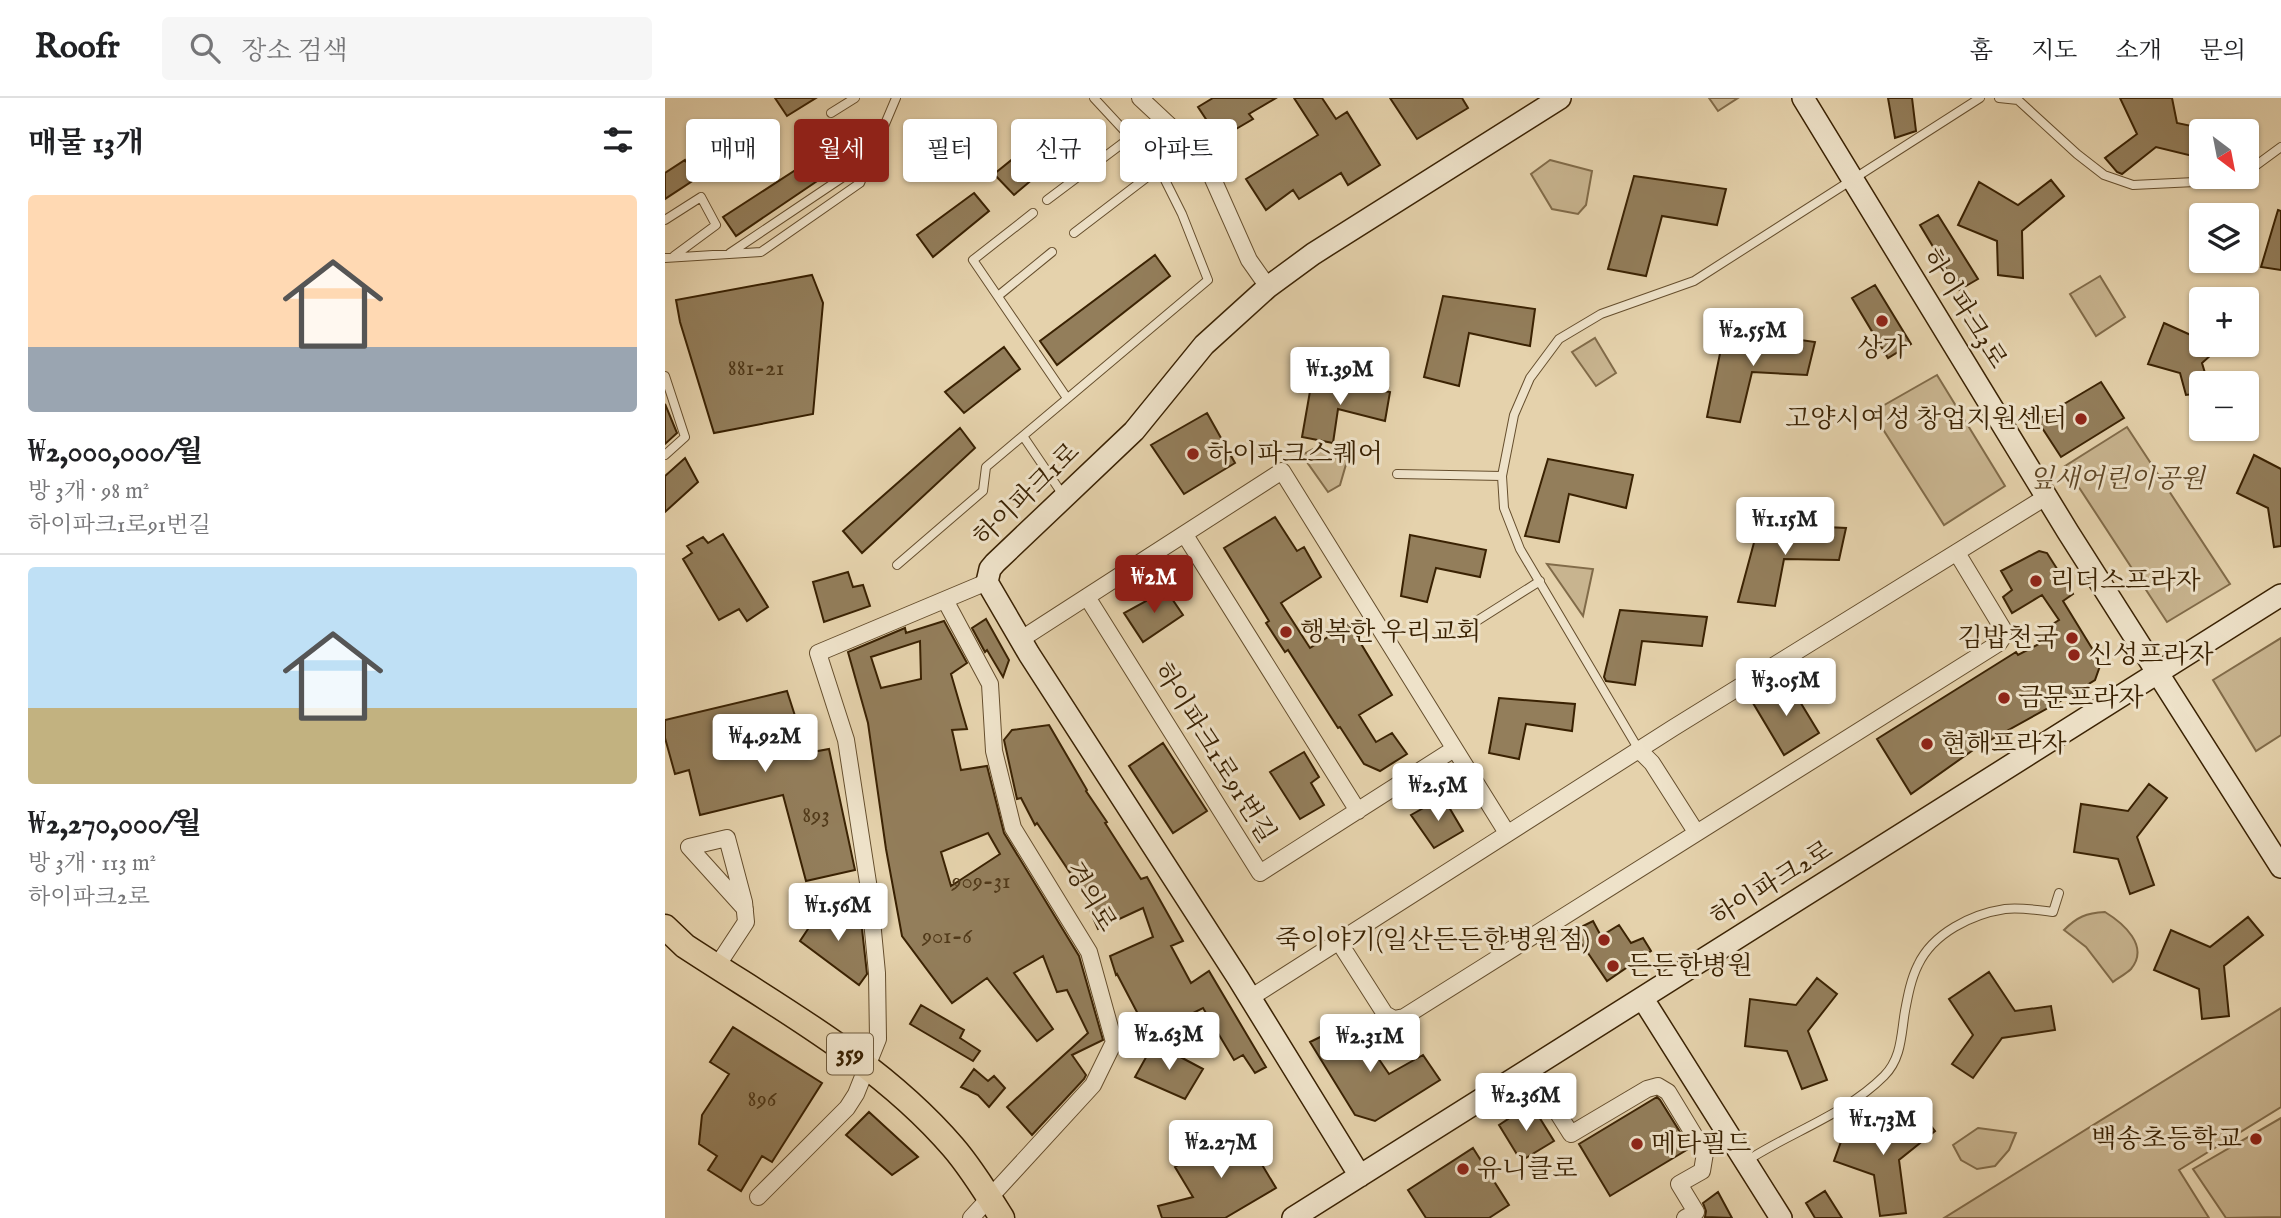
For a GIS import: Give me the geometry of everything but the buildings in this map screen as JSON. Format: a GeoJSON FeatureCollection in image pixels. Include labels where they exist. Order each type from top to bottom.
{"type":"FeatureCollection","features":[{"type":"Feature","properties":{"kind":"main road","name":"359"},"geometry":{"type":"LineString","coordinates":[[665,928],[685,946],[866,1066],[914,1107],[955,1149],[995,1208]]}},
{"type":"Feature","properties":{"kind":"street"},"geometry":{"type":"LineString","coordinates":[[1140,98],[1184,139],[1209,170],[1249,260],[1268,287]]}},
{"type":"Feature","properties":{"kind":"street","name":"하이파크1로"},"geometry":{"type":"LineString","coordinates":[[1360,1176],[1250,998],[1020,640],[987,582],[990,569],[995,563],[1134,431],[1204,345],[1268,287],[1313,254],[1560,98]]}},
{"type":"Feature","properties":{"kind":"street","name":"하이파크3로"},"geometry":{"type":"LineString","coordinates":[[1803,98],[2046,497],[2281,867]]}},
{"type":"Feature","properties":{"kind":"street"},"geometry":{"type":"LineString","coordinates":[[1020,640],[1282,471],[1507,833]]}},
{"type":"Feature","properties":{"kind":"street"},"geometry":{"type":"LineString","coordinates":[[1250,998],[1507,833],[2046,497]]}},
{"type":"Feature","properties":{"kind":"street"},"geometry":{"type":"LineString","coordinates":[[1185,535],[1358,811]]}},
{"type":"Feature","properties":{"kind":"street"},"geometry":{"type":"LineString","coordinates":[[1339,942],[1385,1014],[1394,1019],[1404,1017],[1999,643],[2003,637],[2003,629],[1957,553]]}},
{"type":"Feature","properties":{"kind":"street"},"geometry":{"type":"LineString","coordinates":[[758,1198],[847,1108],[856,1094],[878,1040],[877,973],[869,889],[846,740],[818,653],[987,582]]}},
{"type":"Feature","properties":{"kind":"street","name":"하이파크2로"},"geometry":{"type":"LineString","coordinates":[[1293,1218],[2281,595]]}},
{"type":"Feature","properties":{"kind":"street","name":"하이파크1로91번길"},"geometry":{"type":"LineString","coordinates":[[1087,597],[1260,873],[1454,749]]}},
{"type":"Feature","properties":{"kind":"street","name":"경의로"},"geometry":{"type":"LineString","coordinates":[[945,600],[990,684],[994,751],[1013,828],[1089,951],[1114,1042],[1093,1085],[995,1208],[971,1218]]}},
{"type":"Feature","properties":{"kind":"street"},"geometry":{"type":"LineString","coordinates":[[1639,750],[1652,763],[1696,832]]}},
{"type":"Feature","properties":{"kind":"street"},"geometry":{"type":"LineString","coordinates":[[717,966],[746,922],[745,909]]}},
{"type":"Feature","properties":{"kind":"street"},"geometry":{"type":"LineString","coordinates":[[1643,999],[1781,1218]]}},
{"type":"Feature","properties":{"kind":"street"},"geometry":{"type":"LineString","coordinates":[[1530,1069],[1571,1134],[1647,1089],[1658,1086],[1668,1092],[1705,1153],[1702,1171],[1679,1184],[1696,1212],[1685,1218]]}},
{"type":"Feature","properties":{"kind":"lane"},"geometry":{"type":"LineString","coordinates":[[831,113],[855,98]]}},
{"type":"Feature","properties":{"kind":"lane"},"geometry":{"type":"LineString","coordinates":[[887,119],[896,98]]}},
{"type":"Feature","properties":{"kind":"lane"},"geometry":{"type":"LineString","coordinates":[[1094,98],[1120,125]]}},
{"type":"Feature","properties":{"kind":"lane"},"geometry":{"type":"LineString","coordinates":[[1639,750],[1520,550],[1504,508],[1502,476],[1514,415],[1530,378],[1559,339],[1601,314],[1694,281],[1980,98]]}},
{"type":"Feature","properties":{"kind":"lane"},"geometry":{"type":"LineString","coordinates":[[1999,98],[2018,100],[2104,175],[2133,185],[2189,182]]}},
{"type":"Feature","properties":{"kind":"lane"},"geometry":{"type":"LineString","coordinates":[[1047,200],[1120,146]]}},
{"type":"Feature","properties":{"kind":"lane"},"geometry":{"type":"LineString","coordinates":[[2259,163],[2281,147]]}},
{"type":"Feature","properties":{"kind":"lane"},"geometry":{"type":"LineString","coordinates":[[729,254],[836,182]]}},
{"type":"Feature","properties":{"kind":"lane"},"geometry":{"type":"LineString","coordinates":[[669,257],[761,252],[860,182]]}},
{"type":"Feature","properties":{"kind":"lane"},"geometry":{"type":"LineString","coordinates":[[1074,233],[1141,182]]}},
{"type":"Feature","properties":{"kind":"lane"},"geometry":{"type":"LineString","coordinates":[[897,565],[983,491],[986,467],[1208,280],[1166,182]]}},
{"type":"Feature","properties":{"kind":"lane"},"geometry":{"type":"LineString","coordinates":[[665,220],[701,197],[716,225],[669,257]]}},
{"type":"Feature","properties":{"kind":"lane"},"geometry":{"type":"LineString","coordinates":[[1033,213],[973,260],[1067,398]]}},
{"type":"Feature","properties":{"kind":"lane"},"geometry":{"type":"LineString","coordinates":[[998,296],[1052,252]]}},
{"type":"Feature","properties":{"kind":"lane"},"geometry":{"type":"LineString","coordinates":[[665,376],[667,393],[685,437],[665,456]]}},
{"type":"Feature","properties":{"kind":"lane"},"geometry":{"type":"LineString","coordinates":[[1023,436],[1064,497]]}},
{"type":"Feature","properties":{"kind":"lane"},"geometry":{"type":"LineString","coordinates":[[1397,474],[1502,476]]}},
{"type":"Feature","properties":{"kind":"lane"},"geometry":{"type":"LineString","coordinates":[[1472,624],[1540,581]]}},
{"type":"Feature","properties":{"kind":"lane"},"geometry":{"type":"LineString","coordinates":[[1746,1162],[1785,1137],[1816,1124],[1886,1074],[1901,1046],[1911,985],[1919,963],[1931,947],[1955,926],[2007,908],[2053,912],[2059,893]]}},
{"type":"Feature","properties":{"kind":"green space"},"geometry":{"type":"Polygon","coordinates":[[[1709,98],[1738,98],[1718,111],[1709,98]]]}},
{"type":"Feature","properties":{"kind":"green space"},"geometry":{"type":"Polygon","coordinates":[[[1550,160],[1592,171],[1586,205],[1578,214],[1552,209],[1531,174],[1550,160]]]}},
{"type":"Feature","properties":{"kind":"green space"},"geometry":{"type":"Polygon","coordinates":[[[2100,276],[2125,317],[2096,336],[2070,294],[2100,276]]]}},
{"type":"Feature","properties":{"kind":"green space"},"geometry":{"type":"Polygon","coordinates":[[[1595,338],[1616,373],[1596,386],[1572,352],[1595,338]]]}},
{"type":"Feature","properties":{"kind":"green space"},"geometry":{"type":"Polygon","coordinates":[[[1937,375],[2005,486],[1944,525],[1872,412],[1937,375]]]}},
{"type":"Feature","properties":{"kind":"green space","name":"잎새어린이공원"},"geometry":{"type":"Polygon","coordinates":[[[2127,427],[2230,584],[2167,622],[2065,466],[2127,427]]]}},
{"type":"Feature","properties":{"kind":"green space"},"geometry":{"type":"Polygon","coordinates":[[[1313,449],[1349,454],[1340,485],[1328,492],[1302,455],[1313,449]]]}},
{"type":"Feature","properties":{"kind":"green space"},"geometry":{"type":"Polygon","coordinates":[[[1547,564],[1593,569],[1583,616],[1547,564]]]}},
{"type":"Feature","properties":{"kind":"green space"},"geometry":{"type":"Polygon","coordinates":[[[2281,638],[2281,735],[2256,751],[2213,680],[2281,638]]]}},
{"type":"Feature","properties":{"kind":"green space"},"geometry":{"type":"Polygon","coordinates":[[[2105,912],[2132,936],[2137,952],[2131,969],[2113,982],[2086,947],[2064,930],[2082,916],[2105,912]]]}},
{"type":"Feature","properties":{"kind":"green space"},"geometry":{"type":"Polygon","coordinates":[[[2281,1008],[2281,1107],[2179,1170],[2209,1218],[1944,1218],[2281,1008]]]}},
{"type":"Feature","properties":{"kind":"green space","name":"백송초등학교"},"geometry":{"type":"Polygon","coordinates":[[[2281,1118],[2281,1217],[2226,1218],[2193,1169],[2281,1118]]]}},
{"type":"Feature","properties":{"kind":"green space"},"geometry":{"type":"Polygon","coordinates":[[[1978,1128],[2016,1133],[2009,1150],[1995,1166],[1977,1169],[1961,1160],[1953,1145],[1978,1128]]]}},
{"type":"Feature","properties":{"kind":"place","name":"상가"},"geometry":{"type":"Point","coordinates":[1882,321]}},
{"type":"Feature","properties":{"kind":"place","name":"고양시여성 창업지원센터"},"geometry":{"type":"Point","coordinates":[2081,419]}},
{"type":"Feature","properties":{"kind":"place","name":"하이파크스퀘어"},"geometry":{"type":"Point","coordinates":[1193,454]}},
{"type":"Feature","properties":{"kind":"place","name":"리더스프라자"},"geometry":{"type":"Point","coordinates":[2036,581]}},
{"type":"Feature","properties":{"kind":"place","name":"행복한 우리교회"},"geometry":{"type":"Point","coordinates":[1286,632]}},
{"type":"Feature","properties":{"kind":"place","name":"김밥천국"},"geometry":{"type":"Point","coordinates":[2072,638]}},
{"type":"Feature","properties":{"kind":"place","name":"신성프라자"},"geometry":{"type":"Point","coordinates":[2074,655]}},
{"type":"Feature","properties":{"kind":"place","name":"금문프라자"},"geometry":{"type":"Point","coordinates":[2004,698]}},
{"type":"Feature","properties":{"kind":"place","name":"현해프라자"},"geometry":{"type":"Point","coordinates":[1927,744]}},
{"type":"Feature","properties":{"kind":"place","name":"죽이야기(일산든든한병원점)"},"geometry":{"type":"Point","coordinates":[1604,940]}},
{"type":"Feature","properties":{"kind":"place","name":"든든한병원"},"geometry":{"type":"Point","coordinates":[1613,966]}},
{"type":"Feature","properties":{"kind":"place","name":"백송초등학교"},"geometry":{"type":"Point","coordinates":[2256,1139]}},
{"type":"Feature","properties":{"kind":"place","name":"메타필드"},"geometry":{"type":"Point","coordinates":[1637,1144]}},
{"type":"Feature","properties":{"kind":"place","name":"유니클로"},"geometry":{"type":"Point","coordinates":[1463,1169]}}]}
